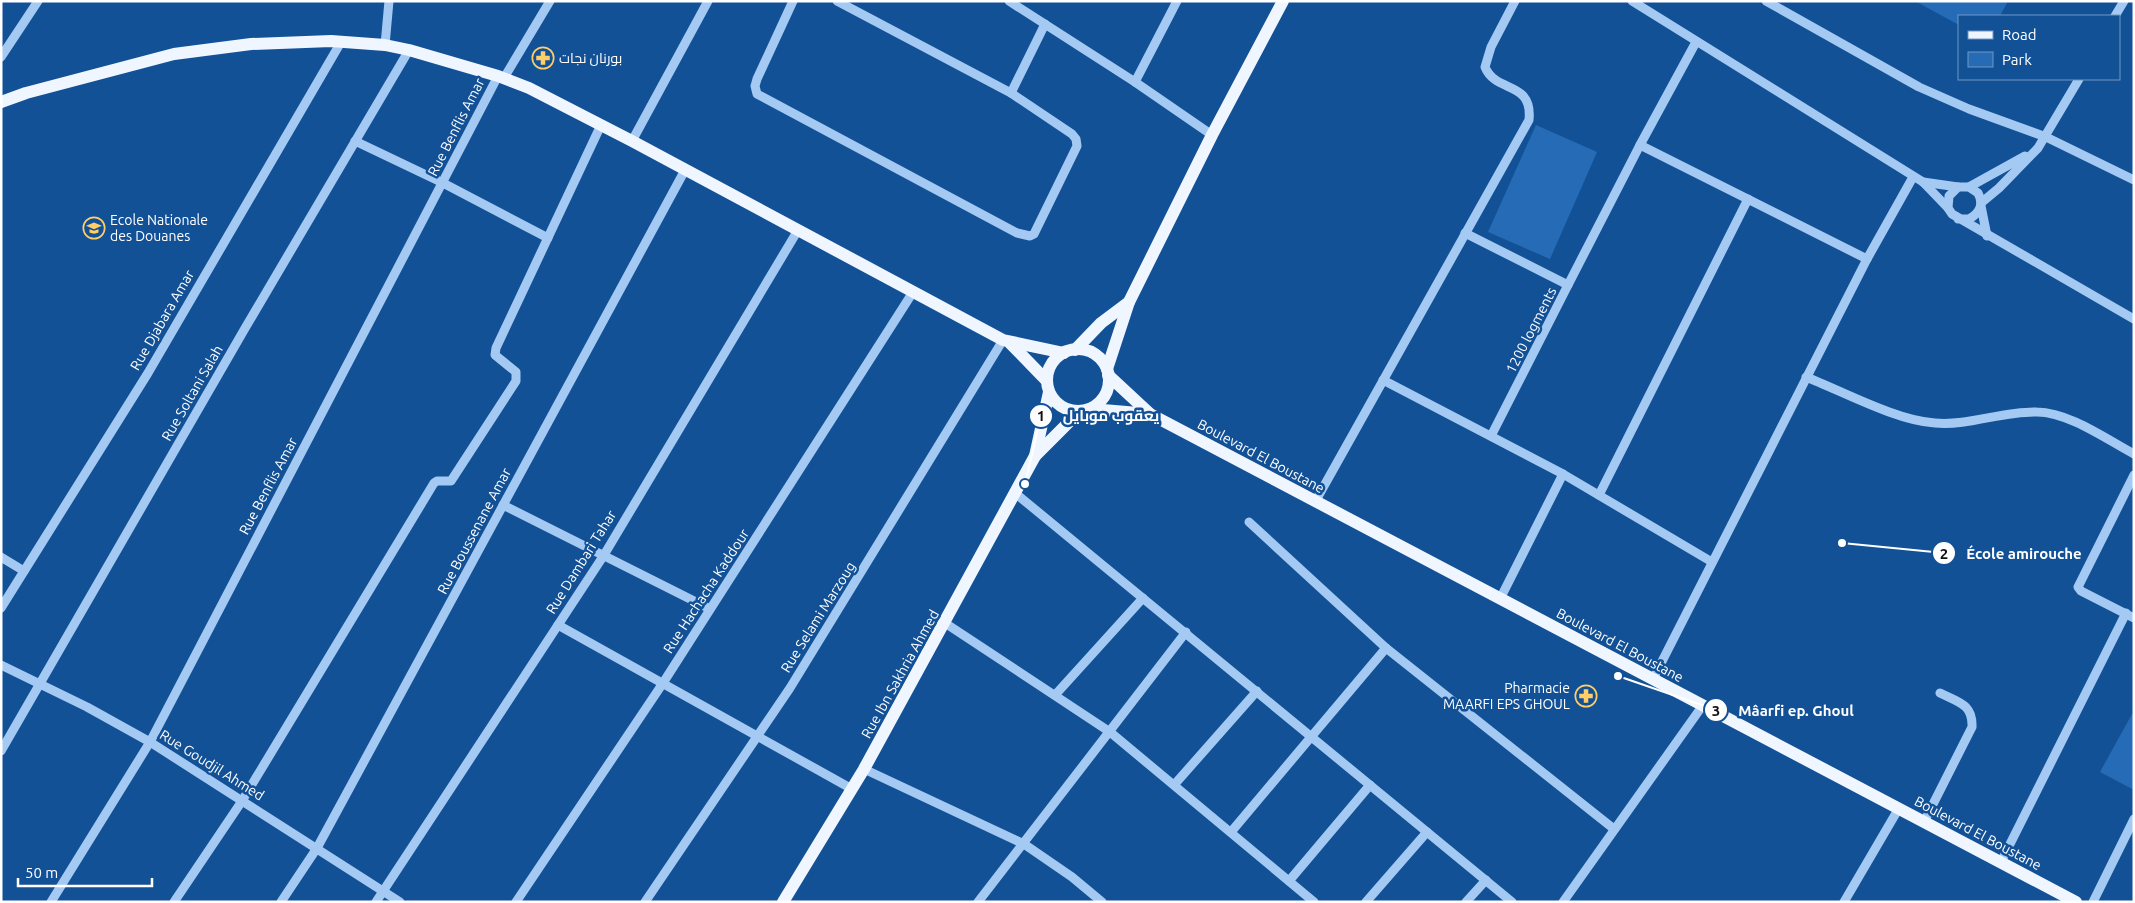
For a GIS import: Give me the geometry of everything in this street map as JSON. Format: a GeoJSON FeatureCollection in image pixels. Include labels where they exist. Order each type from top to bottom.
{"type":"FeatureCollection","features":[{"type":"Feature","properties":{"kind":"main road"},"geometry":{"type":"LineString","coordinates":[[1035,456],[1085,410],[1099,403],[1107,391],[1107,372],[1129,302],[1212,135],[1283,1]]}},
{"type":"Feature","properties":{"kind":"main road"},"geometry":{"type":"LineString","coordinates":[[1,102],[44,88],[174,54],[251,44],[341,42],[385,45],[409,50],[501,77],[528,88],[632,141],[1006,341],[1048,386],[1060,405],[1069,410],[1150,414]]}},
{"type":"Feature","properties":{"kind":"main road"},"geometry":{"type":"LineString","coordinates":[[1035,456],[1048,386],[1048,370],[1054,361],[1070,351],[1101,323],[1129,302]]}},
{"type":"Feature","properties":{"kind":"main road"},"geometry":{"type":"LineString","coordinates":[[1006,341],[1070,351],[1086,351],[1096,355],[1107,372],[1150,414]]}},
{"type":"Feature","properties":{"kind":"main road","name":"Boulevard El Boustane"},"geometry":{"type":"LineString","coordinates":[[1150,414],[2076,902]]}},
{"type":"Feature","properties":{"kind":"main road","name":"Rue Ibn Sakhria Ahmed"},"geometry":{"type":"LineString","coordinates":[[784,902],[864,769],[1035,456]]}},
{"type":"Feature","properties":{"kind":"street"},"geometry":{"type":"LineString","coordinates":[[1,58],[38,1]]}},
{"type":"Feature","properties":{"kind":"street"},"geometry":{"type":"LineString","coordinates":[[385,45],[389,1]]}},
{"type":"Feature","properties":{"kind":"street","name":"Rue Benflis Amar"},"geometry":{"type":"LineString","coordinates":[[52,902],[150,742],[443,183],[501,77],[550,1]]}},
{"type":"Feature","properties":{"kind":"street"},"geometry":{"type":"LineString","coordinates":[[632,141],[708,1]]}},
{"type":"Feature","properties":{"kind":"street"},"geometry":{"type":"LineString","coordinates":[[792,1],[757,79],[755,86],[757,94],[1017,234],[1030,236],[1034,234],[1076,150],[1077,142],[1072,134],[1011,93],[838,1]]}},
{"type":"Feature","properties":{"kind":"street"},"geometry":{"type":"LineString","coordinates":[[1009,1],[1135,82],[1212,135]]}},
{"type":"Feature","properties":{"kind":"street"},"geometry":{"type":"LineString","coordinates":[[1135,82],[1177,1]]}},
{"type":"Feature","properties":{"kind":"street"},"geometry":{"type":"LineString","coordinates":[[1316,502],[1528,120],[1528,102],[1522,93],[1491,77],[1485,67],[1491,47],[1515,1]]}},
{"type":"Feature","properties":{"kind":"street"},"geometry":{"type":"LineString","coordinates":[[1632,1],[1923,182],[1969,187],[2038,148]]}},
{"type":"Feature","properties":{"kind":"street"},"geometry":{"type":"LineString","coordinates":[[1766,1],[1919,87],[1969,109],[2046,137],[2134,180]]}},
{"type":"Feature","properties":{"kind":"street"},"geometry":{"type":"LineString","coordinates":[[2116,15],[2124,1]]}},
{"type":"Feature","properties":{"kind":"street"},"geometry":{"type":"LineString","coordinates":[[1011,93],[1045,24]]}},
{"type":"Feature","properties":{"kind":"street","name":"Rue Djabara Amar"},"geometry":{"type":"LineString","coordinates":[[1,608],[148,373],[341,42]]}},
{"type":"Feature","properties":{"kind":"street"},"geometry":{"type":"LineString","coordinates":[[1568,285],[1640,145],[1696,42]]}},
{"type":"Feature","properties":{"kind":"street","name":"Rue Soltani Salah"},"geometry":{"type":"LineString","coordinates":[[1,751],[244,330],[409,50]]}},
{"type":"Feature","properties":{"kind":"street"},"geometry":{"type":"LineString","coordinates":[[1958,218],[1969,219],[1978,212],[1981,204],[2038,148],[2078,80]]}},
{"type":"Feature","properties":{"kind":"street"},"geometry":{"type":"LineString","coordinates":[[174,902],[242,801],[434,483],[437,481],[451,481],[516,381],[516,372],[498,358],[495,353],[601,125]]}},
{"type":"Feature","properties":{"kind":"street"},"geometry":{"type":"LineString","coordinates":[[355,141],[443,183],[548,238]]}},
{"type":"Feature","properties":{"kind":"street"},"geometry":{"type":"LineString","coordinates":[[1640,145],[1866,259]]}},
{"type":"Feature","properties":{"kind":"street","name":"Rue Boussenane Amar"},"geometry":{"type":"LineString","coordinates":[[281,902],[317,848],[685,170]]}},
{"type":"Feature","properties":{"kind":"street"},"geometry":{"type":"LineString","coordinates":[[1653,679],[1866,259],[1913,177]]}},
{"type":"Feature","properties":{"kind":"street"},"geometry":{"type":"LineString","coordinates":[[1923,182],[1952,214],[1958,218],[2134,318]]}},
{"type":"Feature","properties":{"kind":"street"},"geometry":{"type":"LineString","coordinates":[[1948,208],[1949,196],[1958,187]]}},
{"type":"Feature","properties":{"kind":"street"},"geometry":{"type":"LineString","coordinates":[[1969,187],[1978,193],[1987,236]]}},
{"type":"Feature","properties":{"kind":"street"},"geometry":{"type":"LineString","coordinates":[[1599,495],[1748,199]]}},
{"type":"Feature","properties":{"kind":"street","name":"Rue Dambari Tahar"},"geometry":{"type":"LineString","coordinates":[[376,902],[604,555],[798,230]]}},
{"type":"Feature","properties":{"kind":"street","name":"1200 logments"},"geometry":{"type":"LineString","coordinates":[[1465,233],[1568,285],[1491,436]]}},
{"type":"Feature","properties":{"kind":"street","name":"Rue Hachacha Kaddour"},"geometry":{"type":"LineString","coordinates":[[516,902],[663,683],[914,292]]}},
{"type":"Feature","properties":{"kind":"street","name":"Rue Selami Marzoug"},"geometry":{"type":"LineString","coordinates":[[645,902],[756,735],[790,688],[1006,341]]}},
{"type":"Feature","properties":{"kind":"street"},"geometry":{"type":"LineString","coordinates":[[1806,377],[1890,412],[1911,419],[1934,423],[1956,423],[2036,412],[2054,414],[2072,421],[2134,454]]}},
{"type":"Feature","properties":{"kind":"street"},"geometry":{"type":"LineString","coordinates":[[1384,380],[1563,474],[1712,562]]}},
{"type":"Feature","properties":{"kind":"street"},"geometry":{"type":"LineString","coordinates":[[1500,599],[1563,474]]}},
{"type":"Feature","properties":{"kind":"street"},"geometry":{"type":"LineString","coordinates":[[2001,862],[2130,615],[2081,591],[2078,587],[2134,475]]}},
{"type":"Feature","properties":{"kind":"street"},"geometry":{"type":"LineString","coordinates":[[1015,493],[1512,902]]}},
{"type":"Feature","properties":{"kind":"street"},"geometry":{"type":"LineString","coordinates":[[503,505],[710,609]]}},
{"type":"Feature","properties":{"kind":"street"},"geometry":{"type":"LineString","coordinates":[[1249,522],[1386,648],[1614,829]]}},
{"type":"Feature","properties":{"kind":"street"},"geometry":{"type":"LineString","coordinates":[[1,557],[24,571]]}},
{"type":"Feature","properties":{"kind":"street"},"geometry":{"type":"LineString","coordinates":[[1056,694],[1143,598]]}},
{"type":"Feature","properties":{"kind":"street"},"geometry":{"type":"LineString","coordinates":[[945,623],[1056,694],[1110,732],[1314,902]]}},
{"type":"Feature","properties":{"kind":"street"},"geometry":{"type":"LineString","coordinates":[[558,625],[852,789]]}},
{"type":"Feature","properties":{"kind":"street"},"geometry":{"type":"LineString","coordinates":[[978,902],[1186,632]]}},
{"type":"Feature","properties":{"kind":"street"},"geometry":{"type":"LineString","coordinates":[[1231,832],[1386,648]]}},
{"type":"Feature","properties":{"kind":"street","name":"Rue Goudjil Ahmed"},"geometry":{"type":"LineString","coordinates":[[1,666],[41,684],[150,742],[400,902]]}},
{"type":"Feature","properties":{"kind":"street"},"geometry":{"type":"LineString","coordinates":[[1174,784],[1257,691]]}},
{"type":"Feature","properties":{"kind":"street"},"geometry":{"type":"LineString","coordinates":[[1924,822],[1972,727],[1972,717],[1969,709],[1940,693]]}},
{"type":"Feature","properties":{"kind":"street"},"geometry":{"type":"LineString","coordinates":[[1563,902],[1703,705]]}},
{"type":"Feature","properties":{"kind":"street"},"geometry":{"type":"LineString","coordinates":[[864,769],[1024,844],[1072,877],[1102,902]]}},
{"type":"Feature","properties":{"kind":"street"},"geometry":{"type":"LineString","coordinates":[[1289,881],[1370,785]]}},
{"type":"Feature","properties":{"kind":"street"},"geometry":{"type":"LineString","coordinates":[[1844,902],[1899,808]]}},
{"type":"Feature","properties":{"kind":"street"},"geometry":{"type":"LineString","coordinates":[[2093,902],[2134,819]]}},
{"type":"Feature","properties":{"kind":"street"},"geometry":{"type":"LineString","coordinates":[[1366,902],[1428,832]]}},
{"type":"Feature","properties":{"kind":"street"},"geometry":{"type":"LineString","coordinates":[[1466,902],[1486,880]]}},
{"type":"Feature","properties":{"kind":"green space"},"geometry":{"type":"Polygon","coordinates":[[[1915,1],[2008,1],[2001,15],[1958,15],[1958,24],[1915,1]]]}},
{"type":"Feature","properties":{"kind":"green space"},"geometry":{"type":"Polygon","coordinates":[[[1536,125],[1597,152],[1550,259],[1488,232],[1536,125]]]}},
{"type":"Feature","properties":{"kind":"green space"},"geometry":{"type":"Polygon","coordinates":[[[2132,714],[2134,715],[2134,790],[2100,772],[2132,714]]]}},
{"type":"Feature","properties":{"kind":"place","name":"بورنان نجات"},"geometry":{"type":"Point","coordinates":[543,58]}},
{"type":"Feature","properties":{"kind":"place","name":"Ecole Nationale des Douanes"},"geometry":{"type":"Point","coordinates":[94,228]}},
{"type":"Feature","properties":{"kind":"place","name":"يعقوب موبايل"},"geometry":{"type":"Point","coordinates":[1025,484]}},
{"type":"Feature","properties":{"kind":"place","name":"École amirouche"},"geometry":{"type":"Point","coordinates":[1842,543]}},
{"type":"Feature","properties":{"kind":"place","name":"Mâarfi ep. Ghoul"},"geometry":{"type":"Point","coordinates":[1618,676]}},
{"type":"Feature","properties":{"kind":"place","name":"Pharmacie MAARFI EPS GHOUL"},"geometry":{"type":"Point","coordinates":[1586,696]}}]}
